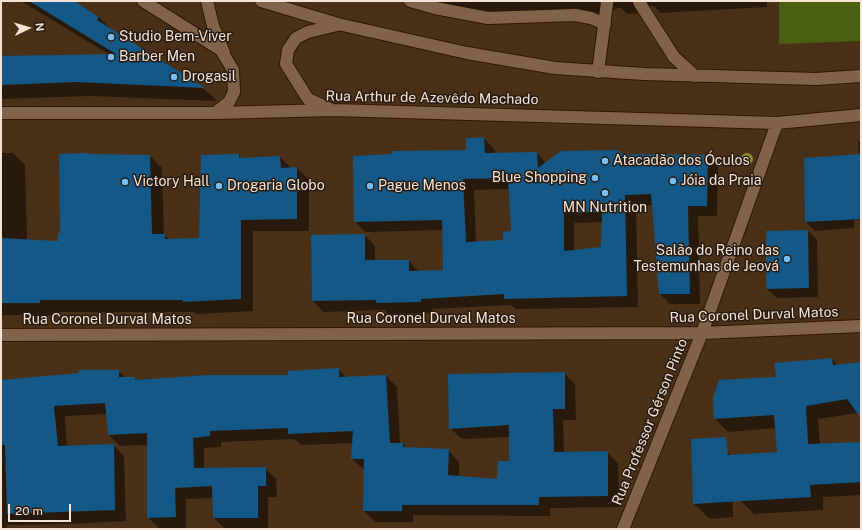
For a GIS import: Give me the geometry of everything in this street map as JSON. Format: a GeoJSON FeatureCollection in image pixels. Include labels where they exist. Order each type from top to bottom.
{"type":"FeatureCollection","features":[{"type":"Feature","properties":{"kind":"street"},"geometry":{"type":"LineString","coordinates":[[143,1],[221,50],[233,70],[234,92],[229,102],[215,113]]}},
{"type":"Feature","properties":{"kind":"street"},"geometry":{"type":"LineString","coordinates":[[207,1],[213,26],[227,60]]}},
{"type":"Feature","properties":{"kind":"street"},"geometry":{"type":"LineString","coordinates":[[261,1],[338,24],[467,53],[555,68],[598,72],[816,80],[861,76]]}},
{"type":"Feature","properties":{"kind":"street"},"geometry":{"type":"LineString","coordinates":[[410,1],[435,8],[488,18],[575,15],[591,18],[605,24]]}},
{"type":"Feature","properties":{"kind":"street"},"geometry":{"type":"LineString","coordinates":[[639,2],[674,57],[695,76]]}},
{"type":"Feature","properties":{"kind":"street"},"geometry":{"type":"LineString","coordinates":[[598,72],[607,3]]}},
{"type":"Feature","properties":{"kind":"street"},"geometry":{"type":"LineString","coordinates":[[333,110],[308,99],[286,64],[288,50],[296,38],[308,32],[338,24]]}},
{"type":"Feature","properties":{"kind":"street","name":"Rua Arthur de Azevêdo Machado"},"geometry":{"type":"LineString","coordinates":[[1,113],[215,113],[333,110],[777,123],[861,116]]}},
{"type":"Feature","properties":{"kind":"street","name":"Rua Professor Gérson Pinto"},"geometry":{"type":"LineString","coordinates":[[623,529],[702,333],[777,123]]}},
{"type":"Feature","properties":{"kind":"street","name":"Rua Coronel Durval Matos"},"geometry":{"type":"LineString","coordinates":[[1,335],[702,333],[861,326]]}},
{"type":"Feature","properties":{"kind":"green space"},"geometry":{"type":"Polygon","coordinates":[[[779,1],[861,1],[861,41],[779,44],[779,1]]]}},
{"type":"Feature","properties":{"kind":"building"},"geometry":{"type":"Polygon","coordinates":[[[29,1],[74,1],[99,17],[97,20],[205,88],[76,82],[1,85],[1,56],[116,54],[29,1]]]}},
{"type":"Feature","properties":{"kind":"building"},"geometry":{"type":"Polygon","coordinates":[[[484,137],[485,153],[537,152],[538,168],[561,151],[618,150],[622,154],[708,155],[707,206],[688,206],[690,294],[659,294],[651,194],[625,195],[627,296],[504,299],[504,294],[421,299],[421,302],[376,303],[376,300],[312,301],[311,235],[365,234],[365,260],[409,260],[409,271],[443,270],[442,220],[354,222],[353,156],[392,154],[392,151],[466,150],[466,138],[484,137]],[[508,178],[463,179],[466,242],[503,240],[503,232],[511,231],[508,178]],[[602,212],[564,213],[564,251],[601,247],[602,212]]]}},
{"type":"Feature","properties":{"kind":"building"},"geometry":{"type":"Polygon","coordinates":[[[88,153],[150,155],[152,234],[165,234],[165,239],[199,238],[201,155],[239,154],[239,158],[280,156],[281,168],[297,167],[297,219],[241,220],[241,299],[183,302],[183,300],[40,300],[40,303],[1,303],[1,238],[58,241],[58,233],[60,233],[59,154],[88,153]]]}},
{"type":"Feature","properties":{"kind":"building"},"geometry":{"type":"Polygon","coordinates":[[[861,154],[861,219],[805,222],[804,158],[861,154]]]}},
{"type":"Feature","properties":{"kind":"building","name":"Salão do Reino das Testemunhas de Jeová"},"geometry":{"type":"Polygon","coordinates":[[[808,230],[809,288],[766,289],[766,231],[808,230]]]}},
{"type":"Feature","properties":{"kind":"building"},"geometry":{"type":"Polygon","coordinates":[[[832,358],[833,365],[861,362],[861,418],[847,399],[806,406],[808,444],[861,442],[861,482],[810,485],[811,497],[693,504],[691,439],[726,437],[728,455],[777,452],[774,415],[714,419],[713,398],[719,380],[776,377],[774,363],[832,358]]]}},
{"type":"Feature","properties":{"kind":"building"},"geometry":{"type":"Polygon","coordinates":[[[339,368],[339,377],[386,375],[390,443],[403,443],[403,447],[449,449],[448,475],[497,479],[498,461],[509,461],[509,425],[449,429],[448,374],[565,372],[565,409],[553,409],[554,452],[608,451],[608,496],[539,497],[539,505],[402,505],[402,511],[363,511],[364,459],[351,459],[353,431],[288,434],[288,428],[210,431],[210,436],[193,438],[194,468],[266,467],[266,486],[258,486],[258,518],[213,518],[212,486],[175,488],[176,517],[147,518],[147,433],[108,435],[105,403],[54,406],[58,446],[114,444],[115,510],[7,514],[5,445],[1,445],[1,380],[79,373],[79,370],[119,370],[119,377],[135,377],[135,380],[207,375],[288,375],[288,371],[339,368]]]}},
{"type":"Feature","properties":{"kind":"place","name":"Studio Bem-Viver"},"geometry":{"type":"Point","coordinates":[111,37]}},
{"type":"Feature","properties":{"kind":"place","name":"Barber Men"},"geometry":{"type":"Point","coordinates":[111,57]}},
{"type":"Feature","properties":{"kind":"place","name":"Drogasil"},"geometry":{"type":"Point","coordinates":[174,77]}},
{"type":"Feature","properties":{"kind":"place","name":"Atacadão dos Óculos"},"geometry":{"type":"Point","coordinates":[605,161]}},
{"type":"Feature","properties":{"kind":"place","name":"Blue Shopping"},"geometry":{"type":"Point","coordinates":[595,178]}},
{"type":"Feature","properties":{"kind":"place","name":"Jóia da Praia"},"geometry":{"type":"Point","coordinates":[673,181]}},
{"type":"Feature","properties":{"kind":"place","name":"Victory Hall"},"geometry":{"type":"Point","coordinates":[125,182]}},
{"type":"Feature","properties":{"kind":"place","name":"Drogaria Globo"},"geometry":{"type":"Point","coordinates":[219,186]}},
{"type":"Feature","properties":{"kind":"place","name":"Pague Menos"},"geometry":{"type":"Point","coordinates":[370,186]}},
{"type":"Feature","properties":{"kind":"place","name":"MN Nutrition"},"geometry":{"type":"Point","coordinates":[605,193]}},
{"type":"Feature","properties":{"kind":"place","name":"Salão do Reino das Testemunhas de Jeová"},"geometry":{"type":"Point","coordinates":[787,259]}}]}
